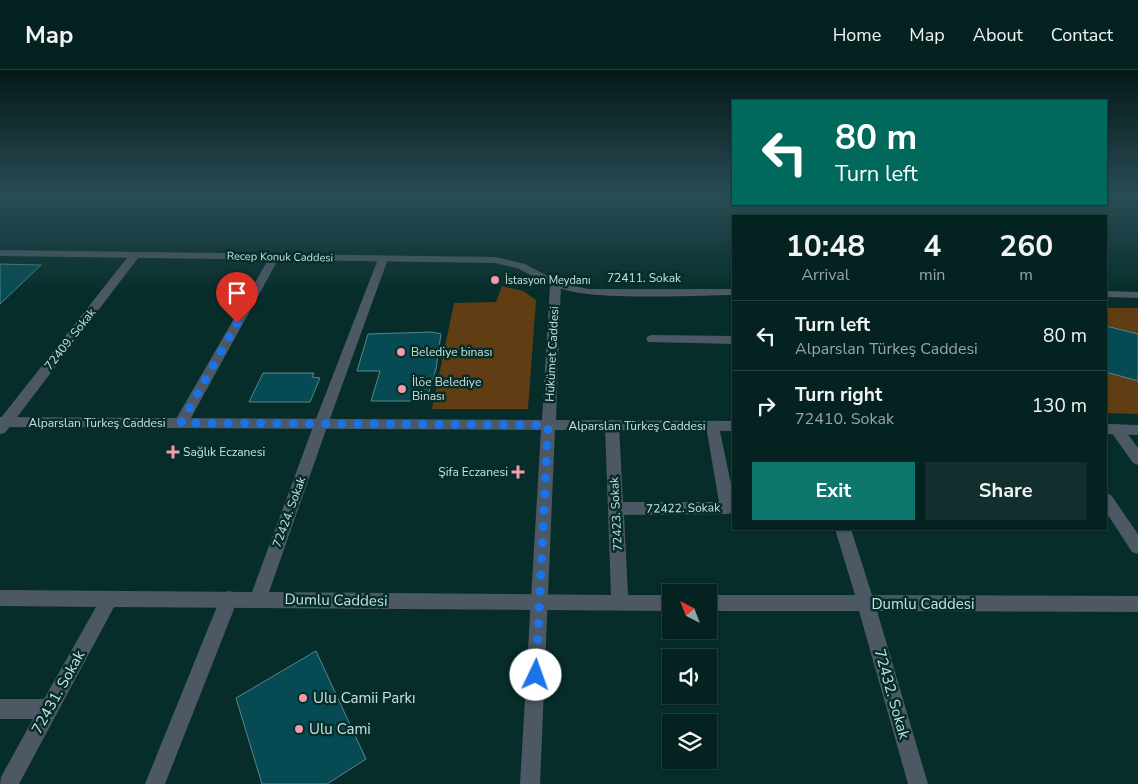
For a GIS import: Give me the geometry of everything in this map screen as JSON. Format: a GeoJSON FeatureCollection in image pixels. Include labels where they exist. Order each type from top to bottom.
{"type":"FeatureCollection","features":[{"type":"Feature","properties":{"kind":"street","name":"Recep Konuk Caddesi"},"geometry":{"type":"LineString","coordinates":[[0,254],[495,260],[521,266],[556,283]]}},
{"type":"Feature","properties":{"kind":"street","name":"72409. Sokak"},"geometry":{"type":"LineString","coordinates":[[2,424],[134,256]]}},
{"type":"Feature","properties":{"kind":"street"},"geometry":{"type":"LineString","coordinates":[[181,423],[274,258]]}},
{"type":"Feature","properties":{"kind":"street","name":"72424. Sokak"},"geometry":{"type":"LineString","coordinates":[[258,599],[383,258]]}},
{"type":"Feature","properties":{"kind":"street","name":"72411. Sokak"},"geometry":{"type":"LineString","coordinates":[[556,283],[566,288],[589,292],[732,292]]}},
{"type":"Feature","properties":{"kind":"street","name":"Hükümet Caddesi"},"geometry":{"type":"LineString","coordinates":[[530,784],[556,283]]}},
{"type":"Feature","properties":{"kind":"street"},"geometry":{"type":"LineString","coordinates":[[1107,294],[1138,295]]}},
{"type":"Feature","properties":{"kind":"street"},"geometry":{"type":"LineString","coordinates":[[652,339],[732,340]]}},
{"type":"Feature","properties":{"kind":"street","name":"Alparslan Türkeş Caddesi"},"geometry":{"type":"LineString","coordinates":[[2,424],[732,426]]}},
{"type":"Feature","properties":{"kind":"street","name":"72423. Sokak"},"geometry":{"type":"LineString","coordinates":[[612,426],[620,603]]}},
{"type":"Feature","properties":{"kind":"street","name":"72422. Sokak"},"geometry":{"type":"LineString","coordinates":[[616,509],[728,508],[714,426]]}},
{"type":"Feature","properties":{"kind":"street"},"geometry":{"type":"LineString","coordinates":[[1111,429],[1138,430]]}},
{"type":"Feature","properties":{"kind":"street"},"geometry":{"type":"LineString","coordinates":[[1111,429],[1138,459]]}},
{"type":"Feature","properties":{"kind":"street"},"geometry":{"type":"LineString","coordinates":[[1107,500],[1138,547]]}},
{"type":"Feature","properties":{"kind":"street","name":"72432. Sokak"},"geometry":{"type":"LineString","coordinates":[[843,530],[918,784]]}},
{"type":"Feature","properties":{"kind":"street","name":"Dumlu Caddesi"},"geometry":{"type":"LineString","coordinates":[[0,598],[662,603]]}},
{"type":"Feature","properties":{"kind":"street","name":"72431. Sokak"},"geometry":{"type":"LineString","coordinates":[[8,784],[109,599]]}},
{"type":"Feature","properties":{"kind":"street"},"geometry":{"type":"LineString","coordinates":[[156,784],[229,599]]}},
{"type":"Feature","properties":{"kind":"street","name":"Dumlu Caddesi"},"geometry":{"type":"LineString","coordinates":[[718,603],[1138,604]]}},
{"type":"Feature","properties":{"kind":"street"},"geometry":{"type":"LineString","coordinates":[[0,709],[49,709]]}},
{"type":"Feature","properties":{"kind":"shaded area"},"geometry":{"type":"Polygon","coordinates":[[[502,286],[523,291],[536,300],[528,409],[432,409],[454,303],[496,302],[502,286]]]}},
{"type":"Feature","properties":{"kind":"shaded area"},"geometry":{"type":"Polygon","coordinates":[[[1107,308],[1138,308],[1138,414],[1107,413],[1107,308]]]}},
{"type":"Feature","properties":{"kind":"building"},"geometry":{"type":"Polygon","coordinates":[[[0,264],[41,265],[0,304],[0,264]]]}},
{"type":"Feature","properties":{"kind":"building"},"geometry":{"type":"Polygon","coordinates":[[[1107,326],[1138,334],[1138,381],[1107,372],[1107,326]]]}},
{"type":"Feature","properties":{"kind":"building","name":"Belediye binası"},"geometry":{"type":"Polygon","coordinates":[[[432,332],[441,334],[436,369],[426,401],[371,401],[380,371],[357,371],[368,334],[432,332]]]}},
{"type":"Feature","properties":{"kind":"building"},"geometry":{"type":"Polygon","coordinates":[[[263,373],[314,373],[312,377],[320,378],[310,402],[249,402],[263,373]]]}},
{"type":"Feature","properties":{"kind":"building","name":"Ulu Cami"},"geometry":{"type":"Polygon","coordinates":[[[316,651],[366,759],[327,784],[262,784],[236,698],[316,651]]]}},
{"type":"Feature","properties":{"kind":"place","name":"İstasyon Meydanı"},"geometry":{"type":"Point","coordinates":[495,280]}},
{"type":"Feature","properties":{"kind":"place","name":"Belediye binası"},"geometry":{"type":"Point","coordinates":[401,352]}},
{"type":"Feature","properties":{"kind":"place","name":"İlöe Belediye Binası"},"geometry":{"type":"Point","coordinates":[402,389]}},
{"type":"Feature","properties":{"kind":"place","name":"Sağlık Eczanesi"},"geometry":{"type":"Point","coordinates":[173,452]}},
{"type":"Feature","properties":{"kind":"place","name":"Şifa Eczanesi"},"geometry":{"type":"Point","coordinates":[518,472]}},
{"type":"Feature","properties":{"kind":"place","name":"Ulu Camii Parkı"},"geometry":{"type":"Point","coordinates":[303,698]}},
{"type":"Feature","properties":{"kind":"place","name":"Ulu Cami"},"geometry":{"type":"Point","coordinates":[299,729]}},
{"type":"Feature","properties":{"kind":"route"},"geometry":{"type":"LineString","coordinates":[[237,323],[181,423],[548,425],[536,675]]}}]}
